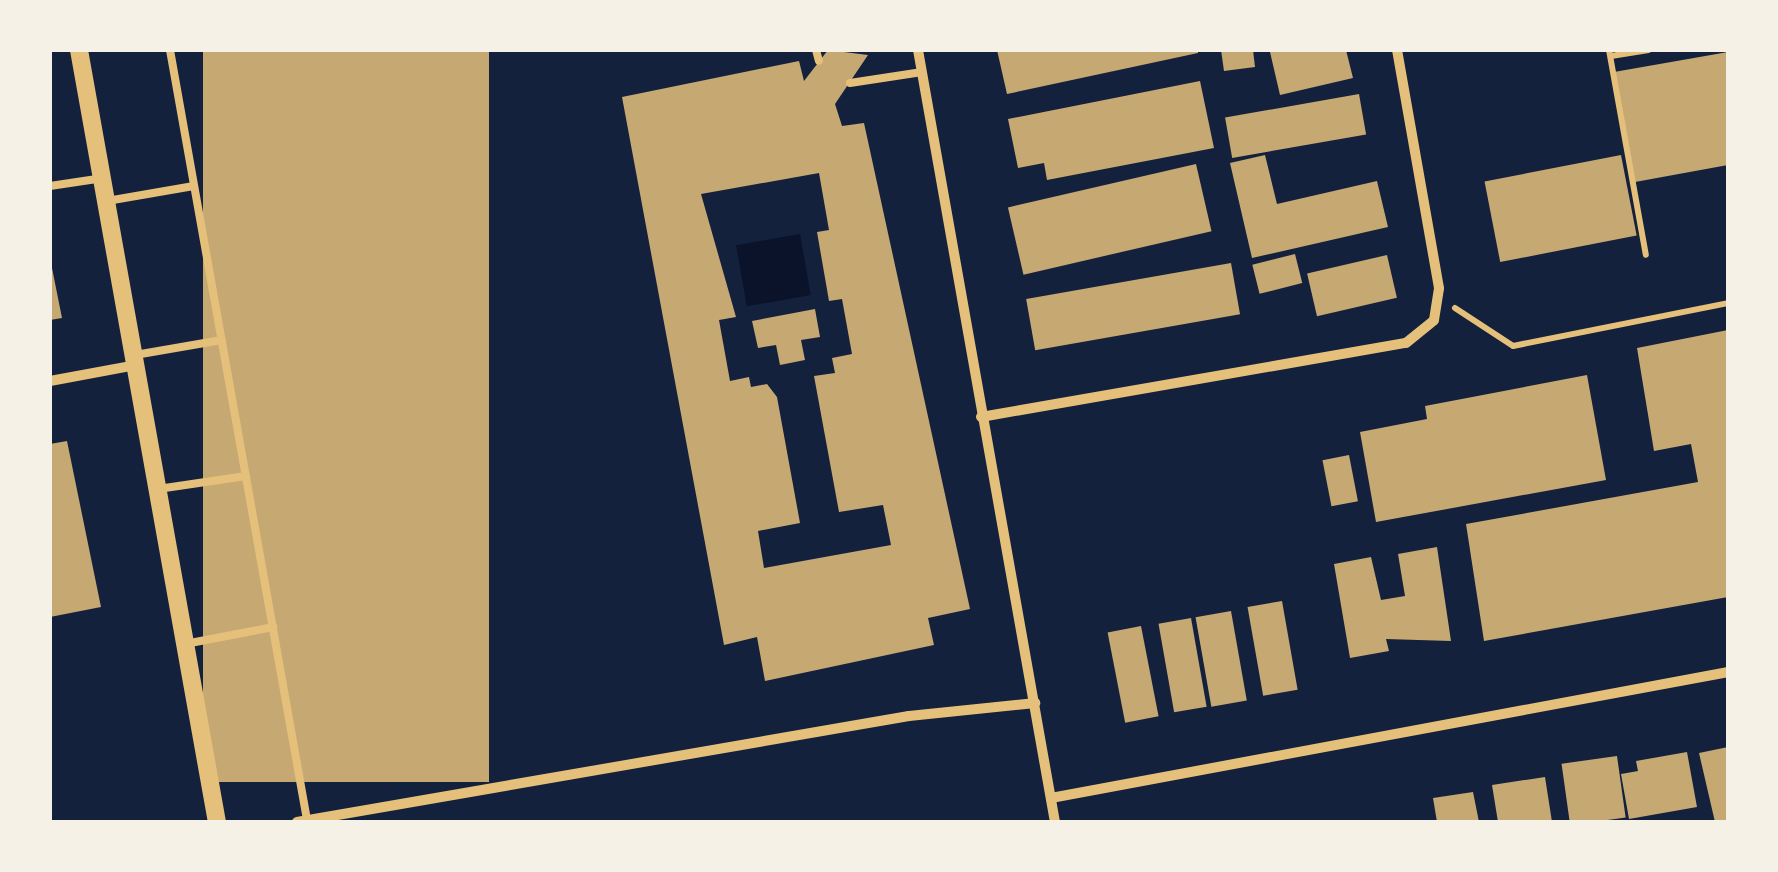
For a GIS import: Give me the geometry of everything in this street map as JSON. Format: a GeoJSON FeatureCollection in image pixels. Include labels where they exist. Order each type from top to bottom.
{"type":"FeatureCollection","features":[{"type":"Feature","properties":{"kind":"street"},"geometry":{"type":"LineString","coordinates":[[79,50],[216,822]]}},
{"type":"Feature","properties":{"kind":"street"},"geometry":{"type":"LineString","coordinates":[[918,50],[1056,822]]}},
{"type":"Feature","properties":{"kind":"street"},"geometry":{"type":"LineString","coordinates":[[981,417],[1406,343],[1434,320],[1439,292],[1397,50]]}},
{"type":"Feature","properties":{"kind":"street"},"geometry":{"type":"LineString","coordinates":[[50,380],[136,360]]}},
{"type":"Feature","properties":{"kind":"street"},"geometry":{"type":"LineString","coordinates":[[1051,798],[1728,672]]}},
{"type":"Feature","properties":{"kind":"street"},"geometry":{"type":"LineString","coordinates":[[302,821],[909,716],[1035,703]]}},
{"type":"Feature","properties":{"kind":"lane"},"geometry":{"type":"LineString","coordinates":[[170,50],[273,626],[302,821]]}},
{"type":"Feature","properties":{"kind":"lane"},"geometry":{"type":"LineString","coordinates":[[816,50],[819,61]]}},
{"type":"Feature","properties":{"kind":"lane"},"geometry":{"type":"LineString","coordinates":[[850,83],[922,72]]}},
{"type":"Feature","properties":{"kind":"lane"},"geometry":{"type":"LineString","coordinates":[[50,186],[103,178]]}},
{"type":"Feature","properties":{"kind":"lane"},"geometry":{"type":"LineString","coordinates":[[107,201],[194,186]]}},
{"type":"Feature","properties":{"kind":"lane"},"geometry":{"type":"LineString","coordinates":[[136,360],[222,340]]}},
{"type":"Feature","properties":{"kind":"lane"},"geometry":{"type":"LineString","coordinates":[[158,489],[246,476]]}},
{"type":"Feature","properties":{"kind":"lane"},"geometry":{"type":"LineString","coordinates":[[185,644],[273,626]]}},
{"type":"Feature","properties":{"kind":"path"},"geometry":{"type":"LineString","coordinates":[[1646,255],[1610,53],[1648,50]]}},
{"type":"Feature","properties":{"kind":"path"},"geometry":{"type":"LineString","coordinates":[[1439,292],[1513,346],[1728,303]]}},
{"type":"Feature","properties":{"kind":"water"},"geometry":{"type":"Polygon","coordinates":[[[800,234],[811,295],[747,306],[736,245],[800,234]]]}},
{"type":"Feature","properties":{"kind":"building"},"geometry":{"type":"Polygon","coordinates":[[[203,50],[489,50],[489,782],[203,782],[203,50]]]}},
{"type":"Feature","properties":{"kind":"building"},"geometry":{"type":"Polygon","coordinates":[[[828,50],[868,55],[835,104],[842,126],[864,123],[970,609],[928,618],[934,645],[765,681],[757,637],[724,645],[622,97],[799,61],[804,81],[828,50]],[[819,173],[701,194],[736,317],[719,320],[730,381],[749,377],[751,387],[767,384],[777,397],[800,523],[758,531],[764,568],[891,545],[883,505],[839,512],[814,376],[835,373],[832,358],[852,354],[842,299],[829,301],[817,232],[829,230],[819,173]]]}},
{"type":"Feature","properties":{"kind":"building"},"geometry":{"type":"Polygon","coordinates":[[[997,50],[1198,50],[1198,53],[1007,94],[997,50]]]}},
{"type":"Feature","properties":{"kind":"building"},"geometry":{"type":"Polygon","coordinates":[[[1221,50],[1253,50],[1255,67],[1224,71],[1221,50]]]}},
{"type":"Feature","properties":{"kind":"building"},"geometry":{"type":"Polygon","coordinates":[[[1346,50],[1353,78],[1280,95],[1270,52],[1346,50]]]}},
{"type":"Feature","properties":{"kind":"building"},"geometry":{"type":"Polygon","coordinates":[[[1728,52],[1728,165],[1635,182],[1614,72],[1728,52]]]}},
{"type":"Feature","properties":{"kind":"building"},"geometry":{"type":"Polygon","coordinates":[[[1200,81],[1214,148],[1047,180],[1044,163],[1018,168],[1008,119],[1200,81]]]}},
{"type":"Feature","properties":{"kind":"building"},"geometry":{"type":"Polygon","coordinates":[[[1359,94],[1366,134],[1232,158],[1225,118],[1359,94]]]}},
{"type":"Feature","properties":{"kind":"building"},"geometry":{"type":"Polygon","coordinates":[[[1265,155],[1277,204],[1377,181],[1388,227],[1252,258],[1230,163],[1265,155]]]}},
{"type":"Feature","properties":{"kind":"building"},"geometry":{"type":"Polygon","coordinates":[[[1621,155],[1637,235],[1500,262],[1485,182],[1621,155]]]}},
{"type":"Feature","properties":{"kind":"building"},"geometry":{"type":"Polygon","coordinates":[[[1196,164],[1212,231],[1023,275],[1008,207],[1196,164]]]}},
{"type":"Feature","properties":{"kind":"building"},"geometry":{"type":"Polygon","coordinates":[[[1295,254],[1302,283],[1260,294],[1252,265],[1295,254]]]}},
{"type":"Feature","properties":{"kind":"building"},"geometry":{"type":"Polygon","coordinates":[[[1387,255],[1397,298],[1317,316],[1307,273],[1387,255]]]}},
{"type":"Feature","properties":{"kind":"building"},"geometry":{"type":"Polygon","coordinates":[[[1231,263],[1240,314],[1035,350],[1026,299],[1231,263]]]}},
{"type":"Feature","properties":{"kind":"building"},"geometry":{"type":"Polygon","coordinates":[[[50,269],[62,318],[50,320],[50,269]]]}},
{"type":"Feature","properties":{"kind":"building"},"geometry":{"type":"Polygon","coordinates":[[[815,309],[820,337],[801,340],[805,360],[780,365],[776,345],[758,348],[752,321],[815,309]]]}},
{"type":"Feature","properties":{"kind":"building"},"geometry":{"type":"Polygon","coordinates":[[[1728,330],[1728,597],[1484,641],[1466,524],[1698,482],[1691,444],[1654,451],[1637,348],[1728,330]]]}},
{"type":"Feature","properties":{"kind":"building"},"geometry":{"type":"Polygon","coordinates":[[[1587,375],[1606,480],[1376,522],[1360,432],[1427,419],[1425,406],[1587,375]]]}},
{"type":"Feature","properties":{"kind":"building"},"geometry":{"type":"Polygon","coordinates":[[[67,441],[101,607],[50,617],[50,444],[67,441]]]}},
{"type":"Feature","properties":{"kind":"building"},"geometry":{"type":"Polygon","coordinates":[[[1349,455],[1358,501],[1331,506],[1322,460],[1349,455]]]}},
{"type":"Feature","properties":{"kind":"building"},"geometry":{"type":"Polygon","coordinates":[[[1437,547],[1451,641],[1386,639],[1389,651],[1350,658],[1334,564],[1371,557],[1381,600],[1405,596],[1398,554],[1437,547]]]}},
{"type":"Feature","properties":{"kind":"building"},"geometry":{"type":"Polygon","coordinates":[[[1282,601],[1298,690],[1263,696],[1248,607],[1282,601]]]}},
{"type":"Feature","properties":{"kind":"building"},"geometry":{"type":"Polygon","coordinates":[[[1231,611],[1247,701],[1211,707],[1196,617],[1231,611]]]}},
{"type":"Feature","properties":{"kind":"building"},"geometry":{"type":"Polygon","coordinates":[[[1191,618],[1207,707],[1174,712],[1159,624],[1191,618]]]}},
{"type":"Feature","properties":{"kind":"building"},"geometry":{"type":"Polygon","coordinates":[[[1141,626],[1159,716],[1125,723],[1108,632],[1141,626]]]}},
{"type":"Feature","properties":{"kind":"building"},"geometry":{"type":"Polygon","coordinates":[[[1728,747],[1728,822],[1715,822],[1699,753],[1728,747]]]}},
{"type":"Feature","properties":{"kind":"building"},"geometry":{"type":"Polygon","coordinates":[[[1687,752],[1697,807],[1629,819],[1621,774],[1638,771],[1636,761],[1687,752]]]}},
{"type":"Feature","properties":{"kind":"building"},"geometry":{"type":"Polygon","coordinates":[[[1617,756],[1626,817],[1570,822],[1562,764],[1617,756]]]}},
{"type":"Feature","properties":{"kind":"building"},"geometry":{"type":"Polygon","coordinates":[[[1545,777],[1552,822],[1498,822],[1492,785],[1545,777]]]}},
{"type":"Feature","properties":{"kind":"building"},"geometry":{"type":"Polygon","coordinates":[[[1473,792],[1479,822],[1437,822],[1433,798],[1473,792]]]}}]}
